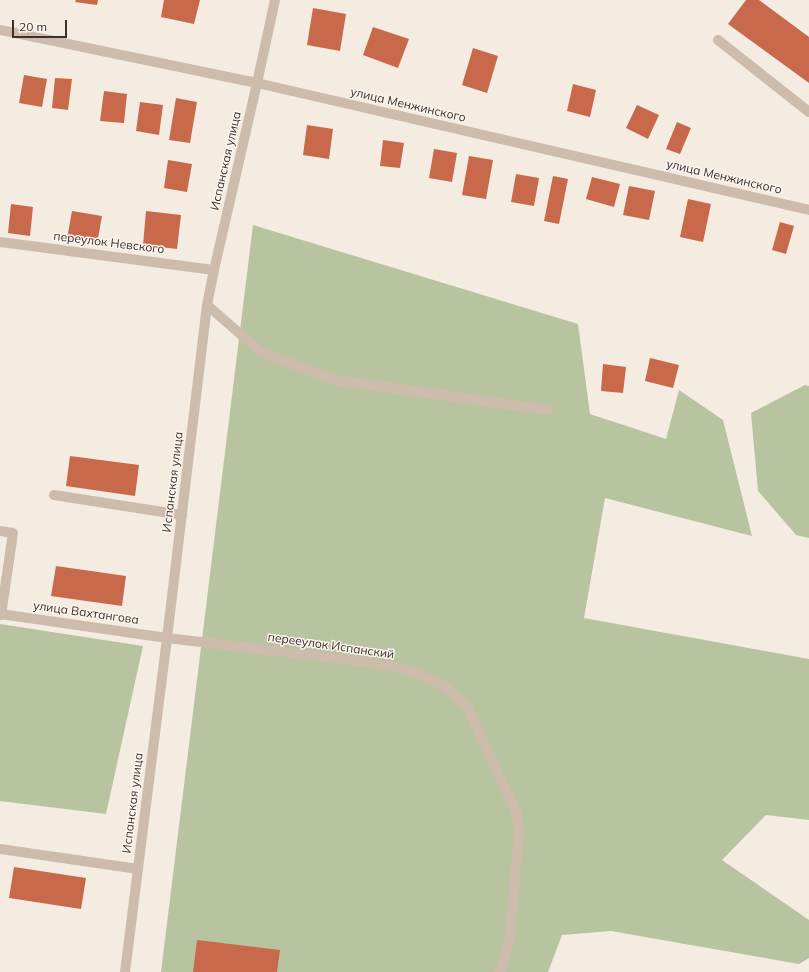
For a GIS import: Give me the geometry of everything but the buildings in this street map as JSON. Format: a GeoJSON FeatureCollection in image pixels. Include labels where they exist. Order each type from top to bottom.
{"type":"FeatureCollection","features":[{"type":"Feature","properties":{"kind":"street","name":"Испанская улица"},"geometry":{"type":"LineString","coordinates":[[125,972],[207,305],[275,0]]}},
{"type":"Feature","properties":{"kind":"street","name":"улица Менжинского"},"geometry":{"type":"LineString","coordinates":[[0,30],[257,83],[809,210]]}},
{"type":"Feature","properties":{"kind":"street"},"geometry":{"type":"LineString","coordinates":[[718,40],[809,112]]}},
{"type":"Feature","properties":{"kind":"street","name":"переулок Невского"},"geometry":{"type":"LineString","coordinates":[[0,242],[214,270]]}},
{"type":"Feature","properties":{"kind":"street"},"geometry":{"type":"LineString","coordinates":[[207,305],[261,352],[335,380],[548,410]]}},
{"type":"Feature","properties":{"kind":"street"},"geometry":{"type":"LineString","coordinates":[[54,495],[182,515]]}},
{"type":"Feature","properties":{"kind":"street"},"geometry":{"type":"LineString","coordinates":[[0,531],[14,533],[1,614]]}},
{"type":"Feature","properties":{"kind":"street","name":"улица Вахтангова"},"geometry":{"type":"LineString","coordinates":[[1,614],[167,638]]}},
{"type":"Feature","properties":{"kind":"street","name":"перееулок Испанский"},"geometry":{"type":"LineString","coordinates":[[167,638],[376,663],[413,672],[444,686],[468,708],[516,812],[519,831],[510,936],[504,961],[499,972]]}},
{"type":"Feature","properties":{"kind":"street"},"geometry":{"type":"LineString","coordinates":[[0,849],[138,869]]}},
{"type":"Feature","properties":{"kind":"green space"},"geometry":{"type":"Polygon","coordinates":[[[253,225],[578,324],[590,414],[666,439],[679,390],[723,420],[752,536],[605,498],[584,618],[809,659],[809,820],[766,815],[722,860],[809,920],[809,958],[799,964],[611,931],[562,935],[548,972],[161,972],[253,225]]]}},
{"type":"Feature","properties":{"kind":"green space"},"geometry":{"type":"Polygon","coordinates":[[[805,385],[809,386],[809,538],[796,535],[758,491],[751,413],[805,385]]]}},
{"type":"Feature","properties":{"kind":"green space"},"geometry":{"type":"Polygon","coordinates":[[[0,624],[143,646],[106,814],[0,801],[0,624]]]}}]}
